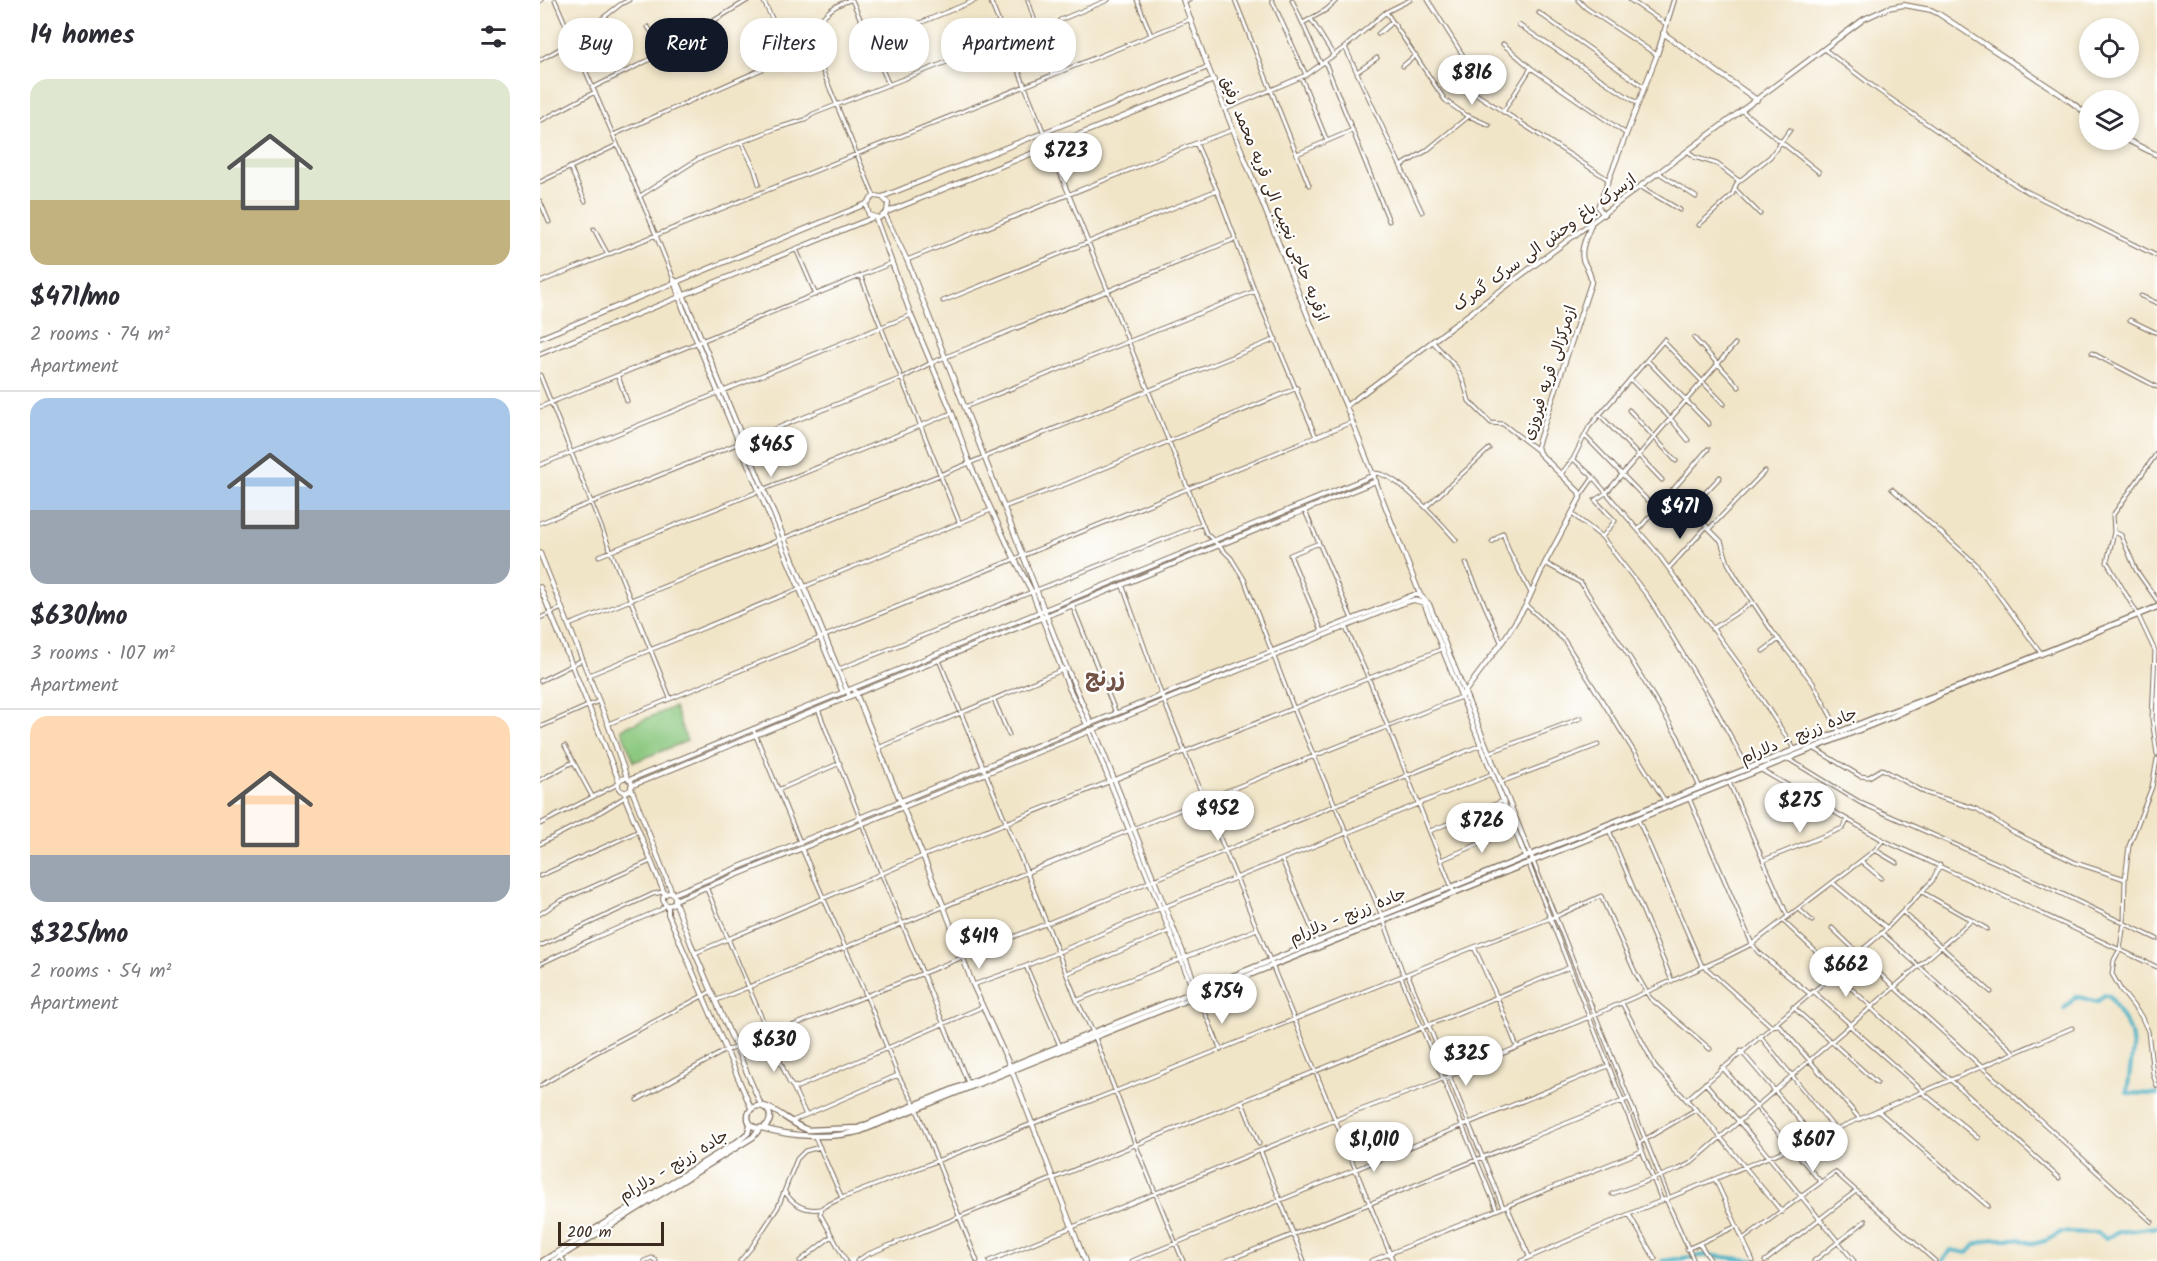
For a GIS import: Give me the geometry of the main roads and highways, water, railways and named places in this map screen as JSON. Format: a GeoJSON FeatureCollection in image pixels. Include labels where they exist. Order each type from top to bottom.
{"type":"FeatureCollection","features":[{"type":"Feature","properties":{"kind":"highway","name":"جاده زرنج - دلارام"},"geometry":{"type":"LineString","coordinates":[[1197,993],[1274,966],[1700,788],[2157,607]]}},
{"type":"Feature","properties":{"kind":"highway","name":"جاده زرنج - دلارام"},"geometry":{"type":"LineString","coordinates":[[1529,859],[1760,770],[1941,694]]}},
{"type":"Feature","properties":{"kind":"highway","name":"جاده زرنج - دلارام"},"geometry":{"type":"LineString","coordinates":[[763,1106],[773,1109],[808,1130],[858,1128],[1011,1069],[1317,941],[1383,919]]}},
{"type":"Feature","properties":{"kind":"highway","name":"جاده زرنج - دلارام"},"geometry":{"type":"LineString","coordinates":[[553,1261],[753,1137],[761,1128],[814,1135],[844,1135],[861,1131],[968,1083],[1011,1069],[1060,1046],[1094,1035]]}},
{"type":"Feature","properties":{"kind":"highway"},"geometry":{"type":"LineString","coordinates":[[763,1106],[769,1111],[768,1124],[761,1128],[750,1125],[747,1118],[751,1108],[763,1106]]}},
{"type":"Feature","properties":{"kind":"highway","name":"جاده زرنج - دلارام"},"geometry":{"type":"LineString","coordinates":[[543,1261],[561,1256],[737,1142],[748,1133],[750,1125]]}},
{"type":"Feature","properties":{"kind":"main road"},"geometry":{"type":"LineString","coordinates":[[1604,215],[1598,207],[1657,55],[1674,0]]}},
{"type":"Feature","properties":{"kind":"main road","name":"ازقریه حاجی نجیب الی قریه محمد رفیق"},"geometry":{"type":"LineString","coordinates":[[1183,1],[1420,595]]}},
{"type":"Feature","properties":{"kind":"main road","name":"ازسرک باغ وحش الی سرک گمرک"},"geometry":{"type":"LineString","coordinates":[[1346,406],[1864,19],[1888,8],[1904,5],[1931,10],[2079,108]]}},
{"type":"Feature","properties":{"kind":"main road"},"geometry":{"type":"LineString","coordinates":[[1663,33],[1757,100]]}},
{"type":"Feature","properties":{"kind":"main road"},"geometry":{"type":"LineString","coordinates":[[540,338],[866,204],[874,196],[882,197],[1208,67]]}},
{"type":"Feature","properties":{"kind":"main road"},"geometry":{"type":"LineString","coordinates":[[540,354],[1214,80]]}},
{"type":"Feature","properties":{"kind":"main road"},"geometry":{"type":"LineString","coordinates":[[2139,146],[2157,155]]}},
{"type":"Feature","properties":{"kind":"main road"},"geometry":{"type":"LineString","coordinates":[[882,197],[888,203],[886,214],[907,260],[1038,590],[1041,617],[1092,730],[1197,993]]}},
{"type":"Feature","properties":{"kind":"main road"},"geometry":{"type":"LineString","coordinates":[[866,204],[867,212],[874,218],[911,315],[952,412],[970,464],[1015,560],[1042,610],[1047,615],[1064,669]]}},
{"type":"Feature","properties":{"kind":"main road","name":"ازمرکزالی قریه فیروزی"},"geometry":{"type":"LineString","coordinates":[[1464,692],[1502,642],[1526,605],[1581,495],[1537,450],[1592,283],[1582,250],[1591,225]]}},
{"type":"Feature","properties":{"kind":"main road"},"geometry":{"type":"LineString","coordinates":[[675,282],[844,691]]}},
{"type":"Feature","properties":{"kind":"main road"},"geometry":{"type":"LineString","coordinates":[[618,782],[622,778],[628,779],[1214,542],[1373,474]]}},
{"type":"Feature","properties":{"kind":"main road"},"geometry":{"type":"LineString","coordinates":[[625,794],[631,787],[847,696],[1376,481]]}},
{"type":"Feature","properties":{"kind":"main road"},"geometry":{"type":"LineString","coordinates":[[540,553],[695,953],[763,1106]]}},
{"type":"Feature","properties":{"kind":"main road"},"geometry":{"type":"LineString","coordinates":[[540,587],[619,789],[625,794],[664,893],[663,900],[751,1108]]}},
{"type":"Feature","properties":{"kind":"main road"},"geometry":{"type":"LineString","coordinates":[[1420,595],[1514,829],[1529,859]]}},
{"type":"Feature","properties":{"kind":"main road"},"geometry":{"type":"LineString","coordinates":[[1274,653],[1403,598],[1420,595],[1429,604],[1501,782],[1529,859]]}},
{"type":"Feature","properties":{"kind":"main road"},"geometry":{"type":"LineString","coordinates":[[801,845],[903,807],[1344,625],[1406,602],[1421,602]]}},
{"type":"Feature","properties":{"kind":"main road"},"geometry":{"type":"LineString","coordinates":[[823,638],[847,696]]}},
{"type":"Feature","properties":{"kind":"main road"},"geometry":{"type":"LineString","coordinates":[[854,687],[944,907],[982,1007],[1011,1069],[1030,1124],[1085,1261]]}},
{"type":"Feature","properties":{"kind":"main road"},"geometry":{"type":"LineString","coordinates":[[1461,697],[1464,692]]}},
{"type":"Feature","properties":{"kind":"main road"},"geometry":{"type":"LineString","coordinates":[[667,905],[674,897],[900,801],[1116,713],[1163,698]]}},
{"type":"Feature","properties":{"kind":"main road"},"geometry":{"type":"LineString","coordinates":[[664,893],[674,897],[724,877]]}},
{"type":"Feature","properties":{"kind":"waterway"},"geometry":{"type":"LineString","coordinates":[[2064,1009],[2076,996],[2097,1002],[2105,994],[2110,996],[2131,1033],[2133,1049],[2127,1093],[2157,1094]]}},
{"type":"Feature","properties":{"kind":"waterway"},"geometry":{"type":"LineString","coordinates":[[1942,1261],[1951,1250],[1968,1253],[1976,1244],[1994,1239],[2019,1239],[2033,1244],[2048,1240],[2061,1232],[2098,1233],[2106,1238],[2119,1232],[2157,1227]]}},
{"type":"Feature","properties":{"kind":"waterway"},"geometry":{"type":"LineString","coordinates":[[1662,1261],[1706,1255],[1759,1261]]}},
{"type":"Feature","properties":{"kind":"district","name":"زرنج"},"geometry":{"type":"Point","coordinates":[1105,680]}}]}
